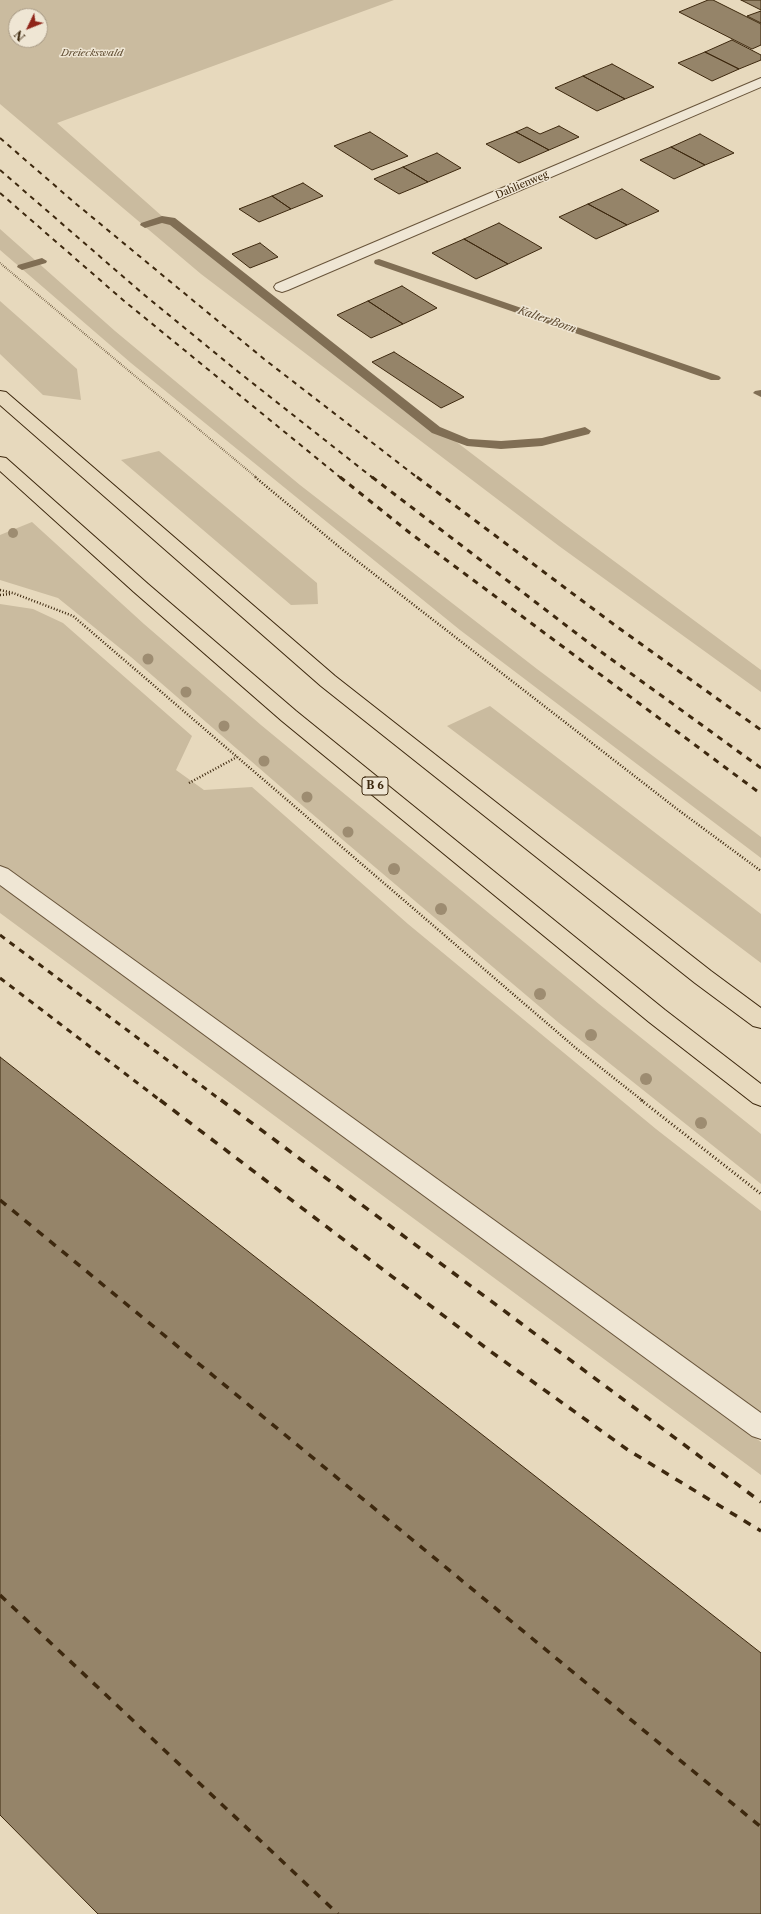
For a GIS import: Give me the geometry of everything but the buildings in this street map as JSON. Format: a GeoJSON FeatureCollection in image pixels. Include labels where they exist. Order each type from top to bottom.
{"type":"FeatureCollection","features":[{"type":"Feature","properties":{"kind":"main road"},"geometry":{"type":"LineString","coordinates":[[0,396],[328,682],[697,972],[761,1020]]}},
{"type":"Feature","properties":{"kind":"main road","name":"B 6"},"geometry":{"type":"LineString","coordinates":[[0,462],[141,588],[289,716],[651,1011],[761,1097]]}},
{"type":"Feature","properties":{"kind":"street","name":"Dahlienweg"},"geometry":{"type":"LineString","coordinates":[[282,287],[761,82]]}},
{"type":"Feature","properties":{"kind":"street"},"geometry":{"type":"LineString","coordinates":[[0,874],[761,1428]]}},
{"type":"Feature","properties":{"kind":"path"},"geometry":{"type":"LineString","coordinates":[[0,263],[343,550],[677,809],[761,871]]}},
{"type":"Feature","properties":{"kind":"path"},"geometry":{"type":"LineString","coordinates":[[0,590],[14,593],[73,616],[576,1049],[761,1194]]}},
{"type":"Feature","properties":{"kind":"path"},"geometry":{"type":"LineString","coordinates":[[0,595],[14,593]]}},
{"type":"Feature","properties":{"kind":"path"},"geometry":{"type":"LineString","coordinates":[[189,783],[237,757]]}},
{"type":"Feature","properties":{"kind":"green space","name":"Dreieckswald"},"geometry":{"type":"Polygon","coordinates":[[[0,0],[394,0],[57,123],[172,225],[564,524],[761,670],[761,692],[559,546],[201,274],[0,104],[0,0]]]}},
{"type":"Feature","properties":{"kind":"green space"},"geometry":{"type":"Polygon","coordinates":[[[0,229],[115,331],[300,485],[537,669],[761,837],[761,858],[460,630],[131,363],[0,250],[0,229]]]}},
{"type":"Feature","properties":{"kind":"green space"},"geometry":{"type":"Polygon","coordinates":[[[0,301],[77,369],[81,400],[43,395],[0,354],[0,301]]]}},
{"type":"Feature","properties":{"kind":"green space"},"geometry":{"type":"Polygon","coordinates":[[[159,451],[317,583],[318,604],[291,605],[121,460],[159,451]]]}},
{"type":"Feature","properties":{"kind":"green space"},"geometry":{"type":"Polygon","coordinates":[[[32,522],[144,624],[261,725],[599,1004],[761,1134],[761,1184],[559,1023],[304,807],[131,657],[58,598],[0,580],[0,535],[32,522]]]}},
{"type":"Feature","properties":{"kind":"green space"},"geometry":{"type":"Polygon","coordinates":[[[0,604],[33,609],[63,623],[192,736],[176,770],[204,790],[252,787],[408,924],[656,1129],[761,1211],[761,1417],[0,866],[0,604]]]}},
{"type":"Feature","properties":{"kind":"green space"},"geometry":{"type":"Polygon","coordinates":[[[490,706],[761,914],[761,963],[447,726],[490,706]]]}},
{"type":"Feature","properties":{"kind":"green space"},"geometry":{"type":"Polygon","coordinates":[[[0,886],[761,1442],[761,1475],[0,913],[0,886]]]}},
{"type":"Feature","properties":{"kind":"waterway","name":"Kalter Born"},"geometry":{"type":"LineString","coordinates":[[145,225],[162,219]]}},
{"type":"Feature","properties":{"kind":"waterway","name":"Kalter Born"},"geometry":{"type":"LineString","coordinates":[[162,219],[171,220]]}},
{"type":"Feature","properties":{"kind":"waterway"},"geometry":{"type":"LineString","coordinates":[[162,219],[174,223],[436,430],[467,442],[501,445],[542,442],[585,431]]}},
{"type":"Feature","properties":{"kind":"waterway","name":"Kalter Born"},"geometry":{"type":"LineString","coordinates":[[22,267],[42,261]]}},
{"type":"Feature","properties":{"kind":"waterway","name":"Kalter Born"},"geometry":{"type":"LineString","coordinates":[[379,262],[715,378]]}},
{"type":"Feature","properties":{"kind":"railway"},"geometry":{"type":"LineString","coordinates":[[0,138],[75,203],[264,359],[418,478]]}},
{"type":"Feature","properties":{"kind":"railway"},"geometry":{"type":"LineString","coordinates":[[0,170],[142,293],[236,370],[373,478]]}},
{"type":"Feature","properties":{"kind":"railway"},"geometry":{"type":"LineString","coordinates":[[0,193],[123,300],[341,478]]}},
{"type":"Feature","properties":{"kind":"railway"},"geometry":{"type":"LineString","coordinates":[[340,477],[410,533],[761,794]]}},
{"type":"Feature","properties":{"kind":"railway"},"geometry":{"type":"LineString","coordinates":[[372,477],[589,643],[761,768]]}},
{"type":"Feature","properties":{"kind":"railway"},"geometry":{"type":"LineString","coordinates":[[417,477],[616,626],[761,730]]}},
{"type":"Feature","properties":{"kind":"railway"},"geometry":{"type":"LineString","coordinates":[[0,935],[222,1101]]}},
{"type":"Feature","properties":{"kind":"railway"},"geometry":{"type":"LineString","coordinates":[[0,978],[161,1101]]}},
{"type":"Feature","properties":{"kind":"railway"},"geometry":{"type":"LineString","coordinates":[[160,1100],[490,1351],[628,1450],[761,1531]]}},
{"type":"Feature","properties":{"kind":"railway"},"geometry":{"type":"LineString","coordinates":[[221,1100],[761,1502]]}},
{"type":"Feature","properties":{"kind":"railway"},"geometry":{"type":"LineString","coordinates":[[0,1200],[761,1827]]}},
{"type":"Feature","properties":{"kind":"railway"},"geometry":{"type":"LineString","coordinates":[[0,1595],[338,1914]]}}]}
